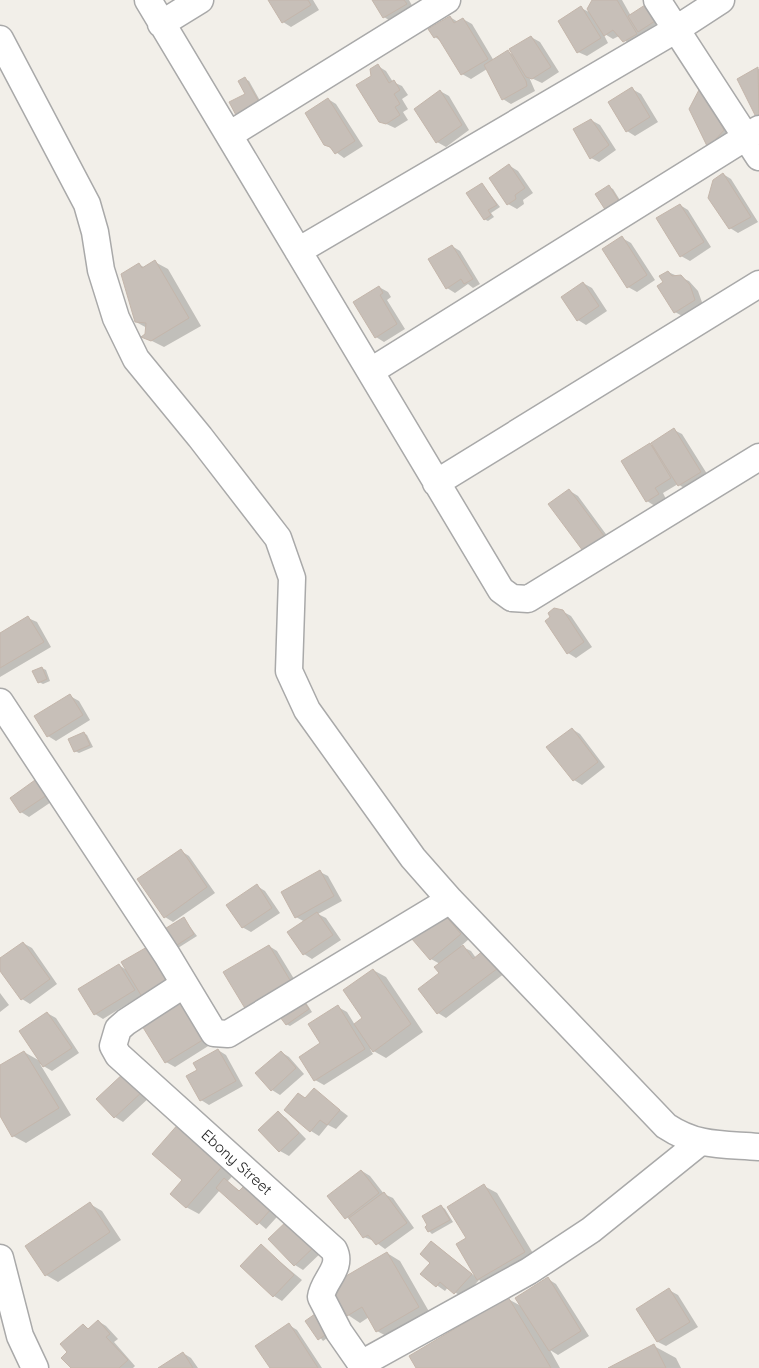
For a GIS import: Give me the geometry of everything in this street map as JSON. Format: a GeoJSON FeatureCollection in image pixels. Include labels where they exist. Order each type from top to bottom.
{"type":"FeatureCollection","features":[{"type":"Feature","properties":{"kind":"street"},"geometry":{"type":"LineString","coordinates":[[148,0],[501,590],[512,598],[528,600],[759,457]]}},
{"type":"Feature","properties":{"kind":"street"},"geometry":{"type":"LineString","coordinates":[[161,24],[200,0]]}},
{"type":"Feature","properties":{"kind":"street"},"geometry":{"type":"LineString","coordinates":[[229,135],[447,0]]}},
{"type":"Feature","properties":{"kind":"street"},"geometry":{"type":"LineString","coordinates":[[371,371],[755,141],[675,30],[658,0]]}},
{"type":"Feature","properties":{"kind":"street"},"geometry":{"type":"LineString","coordinates":[[298,251],[675,30],[721,0]]}},
{"type":"Feature","properties":{"kind":"street"},"geometry":{"type":"LineString","coordinates":[[0,39],[87,204],[95,232],[101,270],[116,318],[136,359],[200,437],[278,538],[292,578],[290,671],[298,693],[308,710],[413,858],[450,900],[666,1126],[682,1136],[699,1143],[759,1147]]}},
{"type":"Feature","properties":{"kind":"street"},"geometry":{"type":"LineString","coordinates":[[436,483],[759,284]]}},
{"type":"Feature","properties":{"kind":"street"},"geometry":{"type":"LineString","coordinates":[[0,702],[167,955],[183,985],[214,1033],[228,1034],[450,900]]}},
{"type":"Feature","properties":{"kind":"street","name":"Ebony Street"},"geometry":{"type":"LineString","coordinates":[[183,985],[126,1022],[118,1030],[113,1046],[118,1055],[334,1250],[338,1258],[321,1297],[339,1332],[363,1366]]}},
{"type":"Feature","properties":{"kind":"street"},"geometry":{"type":"LineString","coordinates":[[363,1366],[529,1271],[576,1240],[699,1143]]}},
{"type":"Feature","properties":{"kind":"street"},"geometry":{"type":"LineString","coordinates":[[0,1258],[20,1336],[35,1368]]}},
{"type":"Feature","properties":{"kind":"building"},"geometry":{"type":"Polygon","coordinates":[[[268,0],[308,0],[311,5],[282,23],[268,0]]]}},
{"type":"Feature","properties":{"kind":"building"},"geometry":{"type":"Polygon","coordinates":[[[372,0],[404,0],[407,4],[383,18],[372,0]]]}},
{"type":"Feature","properties":{"kind":"building"},"geometry":{"type":"Polygon","coordinates":[[[592,0],[617,0],[637,34],[623,42],[613,30],[604,36],[587,9],[592,0]]]}},
{"type":"Feature","properties":{"kind":"building"},"geometry":{"type":"Polygon","coordinates":[[[645,5],[655,21],[638,32],[628,16],[645,5]]]}},
{"type":"Feature","properties":{"kind":"building"},"geometry":{"type":"Polygon","coordinates":[[[581,6],[601,38],[577,53],[558,21],[581,6]]]}},
{"type":"Feature","properties":{"kind":"building"},"geometry":{"type":"Polygon","coordinates":[[[450,16],[454,23],[463,18],[488,59],[461,75],[437,36],[434,38],[428,29],[450,16]]]}},
{"type":"Feature","properties":{"kind":"building"},"geometry":{"type":"Polygon","coordinates":[[[531,36],[551,67],[532,79],[526,77],[509,49],[531,36]]]}},
{"type":"Feature","properties":{"kind":"building"},"geometry":{"type":"Polygon","coordinates":[[[508,50],[527,86],[502,100],[484,65],[508,50]]]}},
{"type":"Feature","properties":{"kind":"building"},"geometry":{"type":"Polygon","coordinates":[[[378,64],[389,83],[394,80],[400,90],[394,94],[400,104],[395,107],[400,115],[386,124],[379,122],[356,85],[371,76],[370,69],[378,64]]]}},
{"type":"Feature","properties":{"kind":"building"},"geometry":{"type":"Polygon","coordinates":[[[758,67],[759,114],[756,117],[737,79],[758,67]]]}},
{"type":"Feature","properties":{"kind":"building"},"geometry":{"type":"Polygon","coordinates":[[[245,77],[260,104],[237,117],[229,102],[245,94],[238,81],[245,77]]]}},
{"type":"Feature","properties":{"kind":"building"},"geometry":{"type":"Polygon","coordinates":[[[701,86],[724,130],[708,148],[689,109],[701,86]]]}},
{"type":"Feature","properties":{"kind":"building"},"geometry":{"type":"Polygon","coordinates":[[[632,87],[650,117],[626,132],[608,102],[632,87]]]}},
{"type":"Feature","properties":{"kind":"building"},"geometry":{"type":"Polygon","coordinates":[[[440,90],[462,125],[436,143],[414,109],[440,90]]]}},
{"type":"Feature","properties":{"kind":"building"},"geometry":{"type":"Polygon","coordinates":[[[328,98],[355,141],[335,154],[330,147],[324,145],[305,113],[328,98]]]}},
{"type":"Feature","properties":{"kind":"building"},"geometry":{"type":"Polygon","coordinates":[[[591,119],[609,145],[590,159],[573,129],[591,119]]]}},
{"type":"Feature","properties":{"kind":"building"},"geometry":{"type":"Polygon","coordinates":[[[509,164],[525,188],[515,195],[516,199],[507,205],[489,178],[509,164]]]}},
{"type":"Feature","properties":{"kind":"building"},"geometry":{"type":"Polygon","coordinates":[[[723,173],[751,217],[729,229],[708,198],[713,180],[723,173]]]}},
{"type":"Feature","properties":{"kind":"building"},"geometry":{"type":"Polygon","coordinates":[[[482,183],[497,205],[488,210],[491,215],[484,220],[466,193],[482,183]]]}},
{"type":"Feature","properties":{"kind":"building"},"geometry":{"type":"Polygon","coordinates":[[[609,185],[620,203],[606,211],[595,194],[609,185]]]}},
{"type":"Feature","properties":{"kind":"building"},"geometry":{"type":"Polygon","coordinates":[[[680,204],[704,242],[680,257],[656,218],[680,204]]]}},
{"type":"Feature","properties":{"kind":"building"},"geometry":{"type":"Polygon","coordinates":[[[622,236],[647,275],[627,288],[602,249],[622,236]]]}},
{"type":"Feature","properties":{"kind":"building"},"geometry":{"type":"Polygon","coordinates":[[[452,245],[473,279],[464,284],[461,279],[446,289],[428,259],[452,245]]]}},
{"type":"Feature","properties":{"kind":"building"},"geometry":{"type":"Polygon","coordinates":[[[155,260],[189,318],[151,341],[141,337],[145,334],[146,323],[135,322],[121,274],[139,263],[142,268],[155,260]]]}},
{"type":"Feature","properties":{"kind":"building"},"geometry":{"type":"Polygon","coordinates":[[[668,271],[672,276],[681,275],[690,285],[695,300],[674,313],[657,286],[663,282],[659,276],[668,271]]]}},
{"type":"Feature","properties":{"kind":"building"},"geometry":{"type":"Polygon","coordinates":[[[583,282],[599,306],[577,321],[561,297],[583,282]]]}},
{"type":"Feature","properties":{"kind":"building"},"geometry":{"type":"Polygon","coordinates":[[[379,286],[383,293],[380,295],[397,324],[375,338],[353,302],[379,286]]]}},
{"type":"Feature","properties":{"kind":"building"},"geometry":{"type":"Polygon","coordinates":[[[674,428],[701,472],[678,486],[651,443],[674,428]]]}},
{"type":"Feature","properties":{"kind":"building"},"geometry":{"type":"Polygon","coordinates":[[[650,443],[671,478],[655,488],[659,494],[646,502],[621,461],[650,443]]]}},
{"type":"Feature","properties":{"kind":"building"},"geometry":{"type":"Polygon","coordinates":[[[569,489],[604,536],[583,551],[548,504],[569,489]]]}},
{"type":"Feature","properties":{"kind":"building"},"geometry":{"type":"Polygon","coordinates":[[[554,608],[563,610],[584,642],[567,654],[545,621],[550,617],[548,613],[554,608]]]}},
{"type":"Feature","properties":{"kind":"building"},"geometry":{"type":"Polygon","coordinates":[[[28,616],[44,642],[0,668],[0,633],[28,616]]]}},
{"type":"Feature","properties":{"kind":"building"},"geometry":{"type":"Polygon","coordinates":[[[42,667],[47,679],[38,683],[32,671],[42,667]]]}},
{"type":"Feature","properties":{"kind":"building"},"geometry":{"type":"Polygon","coordinates":[[[70,694],[83,715],[47,737],[34,716],[70,694]]]}},
{"type":"Feature","properties":{"kind":"building"},"geometry":{"type":"Polygon","coordinates":[[[572,728],[598,762],[573,781],[546,747],[572,728]]]}},
{"type":"Feature","properties":{"kind":"building"},"geometry":{"type":"Polygon","coordinates":[[[84,732],[90,745],[74,752],[68,739],[84,732]]]}},
{"type":"Feature","properties":{"kind":"building"},"geometry":{"type":"Polygon","coordinates":[[[42,775],[53,791],[20,813],[10,798],[42,775]]]}},
{"type":"Feature","properties":{"kind":"building"},"geometry":{"type":"Polygon","coordinates":[[[181,849],[207,887],[164,918],[137,879],[181,849]]]}},
{"type":"Feature","properties":{"kind":"building"},"geometry":{"type":"Polygon","coordinates":[[[320,870],[334,896],[295,918],[281,892],[320,870]]]}},
{"type":"Feature","properties":{"kind":"building"},"geometry":{"type":"Polygon","coordinates":[[[257,884],[272,908],[242,928],[226,905],[257,884]]]}},
{"type":"Feature","properties":{"kind":"building"},"geometry":{"type":"Polygon","coordinates":[[[317,912],[333,935],[303,955],[287,932],[317,912]]]}},
{"type":"Feature","properties":{"kind":"building"},"geometry":{"type":"Polygon","coordinates":[[[443,913],[461,934],[430,960],[412,939],[443,913]]]}},
{"type":"Feature","properties":{"kind":"building"},"geometry":{"type":"Polygon","coordinates":[[[184,917],[194,934],[174,947],[163,930],[184,917]]]}},
{"type":"Feature","properties":{"kind":"building"},"geometry":{"type":"Polygon","coordinates":[[[23,942],[50,979],[21,1000],[0,971],[0,958],[23,942]]]}},
{"type":"Feature","properties":{"kind":"building"},"geometry":{"type":"Polygon","coordinates":[[[154,943],[176,981],[144,1000],[121,962],[154,943]]]}},
{"type":"Feature","properties":{"kind":"building"},"geometry":{"type":"Polygon","coordinates":[[[269,945],[291,982],[246,1010],[223,972],[269,945]]]}},
{"type":"Feature","properties":{"kind":"building"},"geometry":{"type":"Polygon","coordinates":[[[463,945],[473,959],[484,950],[498,968],[437,1014],[418,989],[439,973],[434,967],[463,945]]]}},
{"type":"Feature","properties":{"kind":"building"},"geometry":{"type":"Polygon","coordinates":[[[119,964],[135,990],[94,1015],[78,989],[119,964]]]}},
{"type":"Feature","properties":{"kind":"building"},"geometry":{"type":"Polygon","coordinates":[[[373,969],[411,1024],[373,1052],[354,1024],[362,1018],[343,990],[373,969]]]}},
{"type":"Feature","properties":{"kind":"building"},"geometry":{"type":"Polygon","coordinates":[[[180,996],[206,1038],[165,1063],[139,1021],[180,996]]]}},
{"type":"Feature","properties":{"kind":"building"},"geometry":{"type":"Polygon","coordinates":[[[301,998],[309,1009],[286,1025],[277,1013],[301,998]]]}},
{"type":"Feature","properties":{"kind":"building"},"geometry":{"type":"Polygon","coordinates":[[[338,1005],[365,1049],[314,1081],[299,1057],[320,1043],[308,1024],[338,1005]]]}},
{"type":"Feature","properties":{"kind":"building"},"geometry":{"type":"Polygon","coordinates":[[[47,1012],[72,1048],[43,1067],[19,1031],[47,1012]]]}},
{"type":"Feature","properties":{"kind":"building"},"geometry":{"type":"Polygon","coordinates":[[[218,1049],[236,1081],[200,1101],[186,1076],[197,1070],[193,1063],[218,1049]]]}},
{"type":"Feature","properties":{"kind":"building"},"geometry":{"type":"Polygon","coordinates":[[[24,1051],[59,1108],[12,1137],[0,1116],[0,1065],[24,1051]]]}},
{"type":"Feature","properties":{"kind":"building"},"geometry":{"type":"Polygon","coordinates":[[[281,1051],[296,1068],[271,1091],[255,1073],[281,1051]]]}},
{"type":"Feature","properties":{"kind":"building"},"geometry":{"type":"Polygon","coordinates":[[[126,1071],[144,1090],[114,1118],[96,1099],[126,1071]]]}},
{"type":"Feature","properties":{"kind":"building"},"geometry":{"type":"Polygon","coordinates":[[[314,1088],[340,1110],[327,1125],[320,1120],[310,1132],[284,1110],[298,1093],[305,1098],[314,1088]]]}},
{"type":"Feature","properties":{"kind":"building"},"geometry":{"type":"Polygon","coordinates":[[[278,1111],[299,1133],[279,1152],[258,1130],[278,1111]]]}},
{"type":"Feature","properties":{"kind":"building"},"geometry":{"type":"Polygon","coordinates":[[[180,1122],[226,1162],[186,1208],[170,1194],[182,1180],[152,1154],[180,1122]]]}},
{"type":"Feature","properties":{"kind":"building"},"geometry":{"type":"Polygon","coordinates":[[[361,1170],[379,1193],[345,1219],[327,1196],[361,1170]]]}},
{"type":"Feature","properties":{"kind":"building"},"geometry":{"type":"Polygon","coordinates":[[[224,1178],[239,1191],[251,1179],[277,1202],[257,1225],[216,1188],[224,1178]]]}},
{"type":"Feature","properties":{"kind":"building"},"geometry":{"type":"Polygon","coordinates":[[[484,1184],[525,1252],[477,1280],[456,1244],[466,1238],[447,1207],[484,1184]]]}},
{"type":"Feature","properties":{"kind":"building"},"geometry":{"type":"Polygon","coordinates":[[[384,1192],[407,1223],[376,1245],[368,1235],[363,1238],[349,1218],[384,1192]]]}},
{"type":"Feature","properties":{"kind":"building"},"geometry":{"type":"Polygon","coordinates":[[[90,1202],[110,1232],[45,1276],[25,1246],[90,1202]]]}},
{"type":"Feature","properties":{"kind":"building"},"geometry":{"type":"Polygon","coordinates":[[[441,1205],[450,1220],[428,1232],[425,1227],[427,1225],[422,1216],[441,1205]]]}},
{"type":"Feature","properties":{"kind":"building"},"geometry":{"type":"Polygon","coordinates":[[[290,1218],[316,1245],[294,1266],[268,1239],[290,1218]]]}},
{"type":"Feature","properties":{"kind":"building"},"geometry":{"type":"Polygon","coordinates":[[[431,1241],[472,1274],[454,1294],[440,1282],[436,1287],[420,1274],[430,1263],[420,1254],[431,1241]]]}},
{"type":"Feature","properties":{"kind":"building"},"geometry":{"type":"Polygon","coordinates":[[[261,1244],[294,1275],[273,1297],[240,1266],[261,1244]]]}},
{"type":"Feature","properties":{"kind":"building"},"geometry":{"type":"Polygon","coordinates":[[[387,1252],[419,1307],[376,1332],[362,1307],[347,1316],[329,1286],[387,1252]]]}},
{"type":"Feature","properties":{"kind":"building"},"geometry":{"type":"Polygon","coordinates":[[[548,1277],[581,1331],[549,1351],[515,1298],[548,1277]]]}},
{"type":"Feature","properties":{"kind":"building"},"geometry":{"type":"Polygon","coordinates":[[[669,1288],[690,1322],[657,1342],[636,1309],[669,1288]]]}},
{"type":"Feature","properties":{"kind":"building"},"geometry":{"type":"Polygon","coordinates":[[[508,1297],[551,1368],[416,1368],[409,1356],[508,1297]]]}},
{"type":"Feature","properties":{"kind":"building"},"geometry":{"type":"Polygon","coordinates":[[[322,1309],[335,1328],[318,1340],[305,1321],[322,1309]]]}},
{"type":"Feature","properties":{"kind":"building"},"geometry":{"type":"Polygon","coordinates":[[[98,1320],[110,1334],[106,1337],[128,1360],[119,1368],[71,1368],[61,1358],[67,1352],[60,1344],[83,1324],[88,1329],[98,1320]]]}},
{"type":"Feature","properties":{"kind":"building"},"geometry":{"type":"Polygon","coordinates":[[[289,1323],[318,1368],[270,1368],[255,1346],[289,1323]]]}},
{"type":"Feature","properties":{"kind":"building"},"geometry":{"type":"Polygon","coordinates":[[[654,1344],[666,1368],[608,1368],[654,1344]]]}},
{"type":"Feature","properties":{"kind":"building"},"geometry":{"type":"Polygon","coordinates":[[[183,1352],[193,1368],[158,1368],[183,1352]]]}}]}
